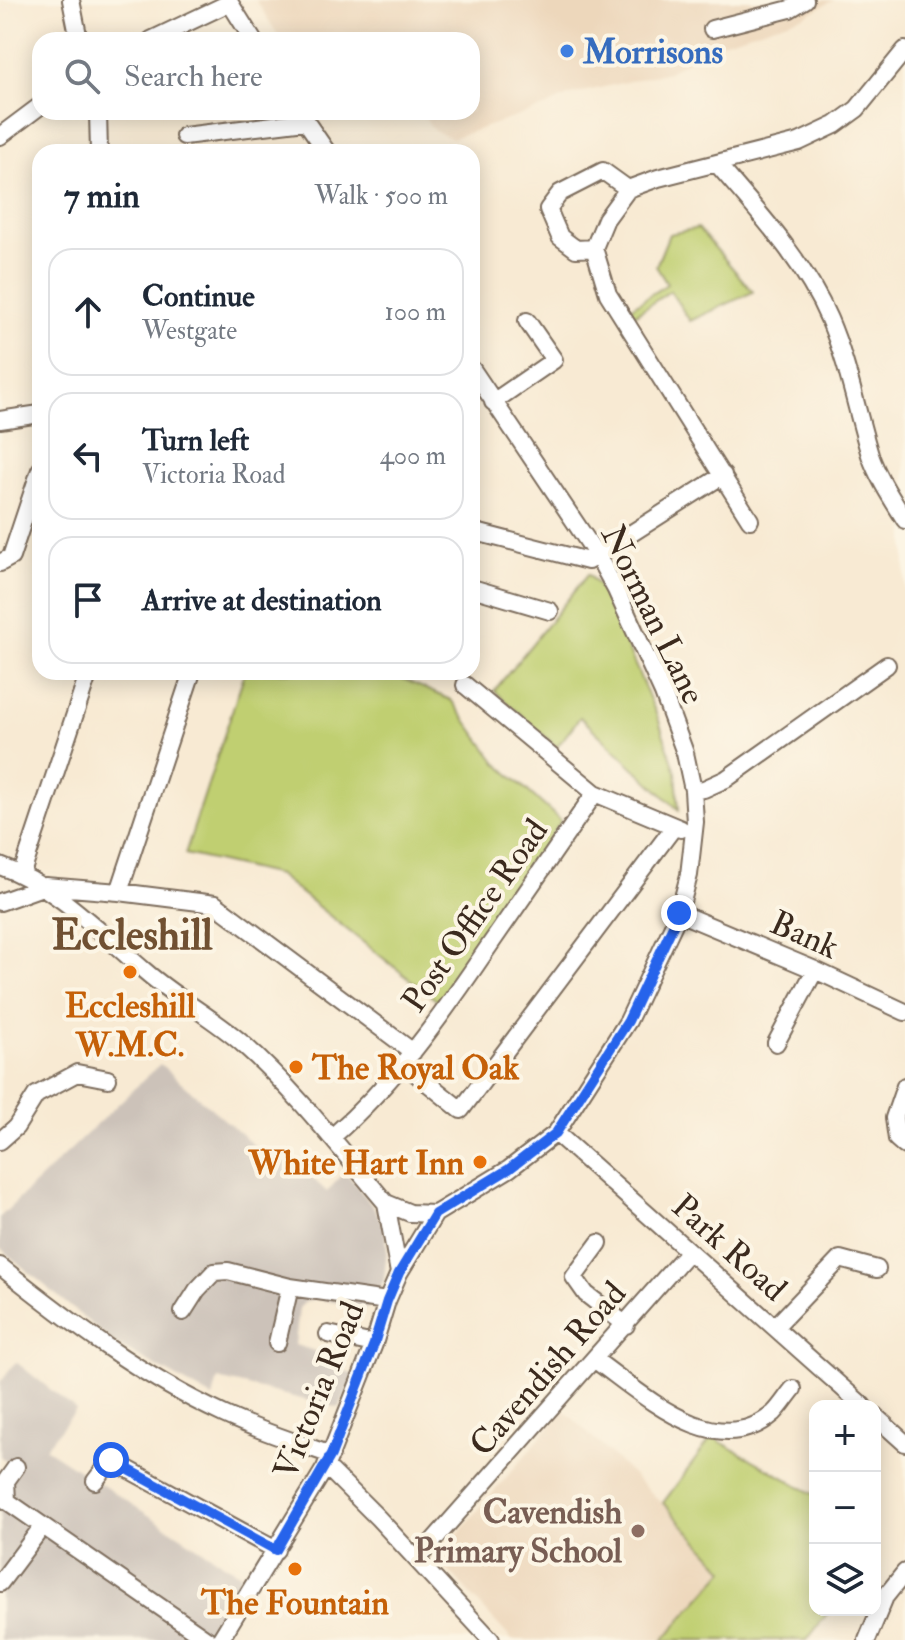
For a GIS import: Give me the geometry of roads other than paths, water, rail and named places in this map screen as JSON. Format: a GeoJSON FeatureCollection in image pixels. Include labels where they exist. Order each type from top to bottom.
{"type":"FeatureCollection","features":[{"type":"Feature","properties":{"kind":"street"},"geometry":{"type":"LineString","coordinates":[[71,0],[77,32]]}},
{"type":"Feature","properties":{"kind":"street"},"geometry":{"type":"LineString","coordinates":[[712,29],[790,9],[805,0]]}},
{"type":"Feature","properties":{"kind":"street"},"geometry":{"type":"LineString","coordinates":[[167,32],[229,2],[248,32]]}},
{"type":"Feature","properties":{"kind":"street"},"geometry":{"type":"LineString","coordinates":[[750,520],[608,294],[594,248],[606,219],[628,189],[658,178],[799,142],[835,125],[857,109],[903,61]]}},
{"type":"Feature","properties":{"kind":"street"},"geometry":{"type":"LineString","coordinates":[[0,136],[32,112]]}},
{"type":"Feature","properties":{"kind":"street"},"geometry":{"type":"LineString","coordinates":[[98,120],[99,144]]}},
{"type":"Feature","properties":{"kind":"street"},"geometry":{"type":"LineString","coordinates":[[184,136],[278,120]]}},
{"type":"Feature","properties":{"kind":"street"},"geometry":{"type":"LineString","coordinates":[[305,120],[321,144]]}},
{"type":"Feature","properties":{"kind":"street"},"geometry":{"type":"LineString","coordinates":[[718,165],[809,279],[829,317],[848,367],[871,458],[905,520]]}},
{"type":"Feature","properties":{"kind":"street"},"geometry":{"type":"LineString","coordinates":[[594,248],[576,249],[560,237],[548,209],[560,193],[603,171],[628,189]]}},
{"type":"Feature","properties":{"kind":"street"},"geometry":{"type":"LineString","coordinates":[[493,402],[554,360],[527,321]]}},
{"type":"Feature","properties":{"kind":"street","name":"Norman Lane"},"geometry":{"type":"LineString","coordinates":[[480,382],[597,555],[663,693],[685,753],[693,790],[694,833],[689,875],[679,913]]}},
{"type":"Feature","properties":{"kind":"street"},"geometry":{"type":"LineString","coordinates":[[0,420],[32,415]]}},
{"type":"Feature","properties":{"kind":"street"},"geometry":{"type":"LineString","coordinates":[[480,533],[588,561],[723,475]]}},
{"type":"Feature","properties":{"kind":"street"},"geometry":{"type":"LineString","coordinates":[[0,563],[11,557],[32,494]]}},
{"type":"Feature","properties":{"kind":"street"},"geometry":{"type":"LineString","coordinates":[[480,590],[550,611]]}},
{"type":"Feature","properties":{"kind":"street"},"geometry":{"type":"LineString","coordinates":[[693,790],[704,789],[726,779],[887,665]]}},
{"type":"Feature","properties":{"kind":"street"},"geometry":{"type":"LineString","coordinates":[[22,873],[86,680]]}},
{"type":"Feature","properties":{"kind":"street"},"geometry":{"type":"LineString","coordinates":[[119,892],[189,680]]}},
{"type":"Feature","properties":{"kind":"street"},"geometry":{"type":"LineString","coordinates":[[465,685],[595,793],[694,833]]}},
{"type":"Feature","properties":{"kind":"street","name":"Post Office Road"},"geometry":{"type":"LineString","coordinates":[[332,1137],[357,1116],[442,1015],[595,793]]}},
{"type":"Feature","properties":{"kind":"street"},"geometry":{"type":"LineString","coordinates":[[0,902],[45,886],[215,904],[408,1058],[461,1110],[674,827]]}},
{"type":"Feature","properties":{"kind":"street"},"geometry":{"type":"LineString","coordinates":[[0,866],[22,873],[45,886],[162,986],[240,1041],[280,1077],[386,1203],[399,1273]]}},
{"type":"Feature","properties":{"kind":"street","name":"Bank"},"geometry":{"type":"LineString","coordinates":[[679,913],[905,1012]]}},
{"type":"Feature","properties":{"kind":"street","name":"Victoria Road"},"geometry":{"type":"LineString","coordinates":[[220,1640],[328,1462],[399,1273],[435,1214],[509,1169],[556,1133],[628,1021],[679,913]]}},
{"type":"Feature","properties":{"kind":"street"},"geometry":{"type":"LineString","coordinates":[[776,1043],[815,970]]}},
{"type":"Feature","properties":{"kind":"street"},"geometry":{"type":"LineString","coordinates":[[0,1141],[16,1127],[36,1095],[77,1073],[108,1079]]}},
{"type":"Feature","properties":{"kind":"street"},"geometry":{"type":"LineString","coordinates":[[905,1086],[894,1118],[897,1139],[905,1146]]}},
{"type":"Feature","properties":{"kind":"street","name":"Park Road"},"geometry":{"type":"LineString","coordinates":[[556,1133],[856,1400]]}},
{"type":"Feature","properties":{"kind":"street"},"geometry":{"type":"LineString","coordinates":[[386,1203],[410,1213],[435,1214]]}},
{"type":"Feature","properties":{"kind":"street"},"geometry":{"type":"LineString","coordinates":[[599,1243],[574,1277],[586,1294],[626,1325]]}},
{"type":"Feature","properties":{"kind":"street","name":"Cavendish Road"},"geometry":{"type":"LineString","coordinates":[[417,1559],[689,1251]]}},
{"type":"Feature","properties":{"kind":"street"},"geometry":{"type":"LineString","coordinates":[[775,1327],[840,1259],[877,1269]]}},
{"type":"Feature","properties":{"kind":"street"},"geometry":{"type":"LineString","coordinates":[[0,1266],[81,1331],[140,1369],[223,1414],[328,1462],[489,1639]]}},
{"type":"Feature","properties":{"kind":"street"},"geometry":{"type":"LineString","coordinates":[[183,1312],[197,1290],[214,1272],[228,1271],[290,1287],[387,1301]]}},
{"type":"Feature","properties":{"kind":"street"},"geometry":{"type":"LineString","coordinates":[[277,1343],[290,1287]]}},
{"type":"Feature","properties":{"kind":"street"},"geometry":{"type":"LineString","coordinates":[[328,1334],[374,1344]]}},
{"type":"Feature","properties":{"kind":"street"},"geometry":{"type":"LineString","coordinates":[[595,1360],[660,1406],[706,1430],[732,1432],[752,1426],[774,1413],[793,1389]]}},
{"type":"Feature","properties":{"kind":"street"},"geometry":{"type":"LineString","coordinates":[[881,1421],[905,1443]]}},
{"type":"Feature","properties":{"kind":"street"},"geometry":{"type":"LineString","coordinates":[[95,1481],[111,1460],[276,1550]]}},
{"type":"Feature","properties":{"kind":"street"},"geometry":{"type":"LineString","coordinates":[[16,1467],[6,1481],[7,1501],[208,1640]]}},
{"type":"Feature","properties":{"kind":"street"},"geometry":{"type":"LineString","coordinates":[[0,1583],[42,1527]]}},
{"type":"Feature","properties":{"kind":"street"},"geometry":{"type":"LineString","coordinates":[[867,1640],[885,1597],[905,1572]]}},
{"type":"Feature","properties":{"kind":"place","name":"Morrisons"},"geometry":{"type":"Point","coordinates":[567,51]}},
{"type":"Feature","properties":{"kind":"place","name":"Eccleshill W.M.C."},"geometry":{"type":"Point","coordinates":[130,972]}},
{"type":"Feature","properties":{"kind":"place","name":"The Royal Oak"},"geometry":{"type":"Point","coordinates":[296,1067]}},
{"type":"Feature","properties":{"kind":"place","name":"White Hart Inn"},"geometry":{"type":"Point","coordinates":[480,1162]}},
{"type":"Feature","properties":{"kind":"place","name":"Cavendish Primary School"},"geometry":{"type":"Point","coordinates":[638,1531]}},
{"type":"Feature","properties":{"kind":"place","name":"The Fountain"},"geometry":{"type":"Point","coordinates":[295,1569]}},
{"type":"Feature","properties":{"kind":"district","name":"Eccleshill"},"geometry":{"type":"Point","coordinates":[132,934]}}]}
